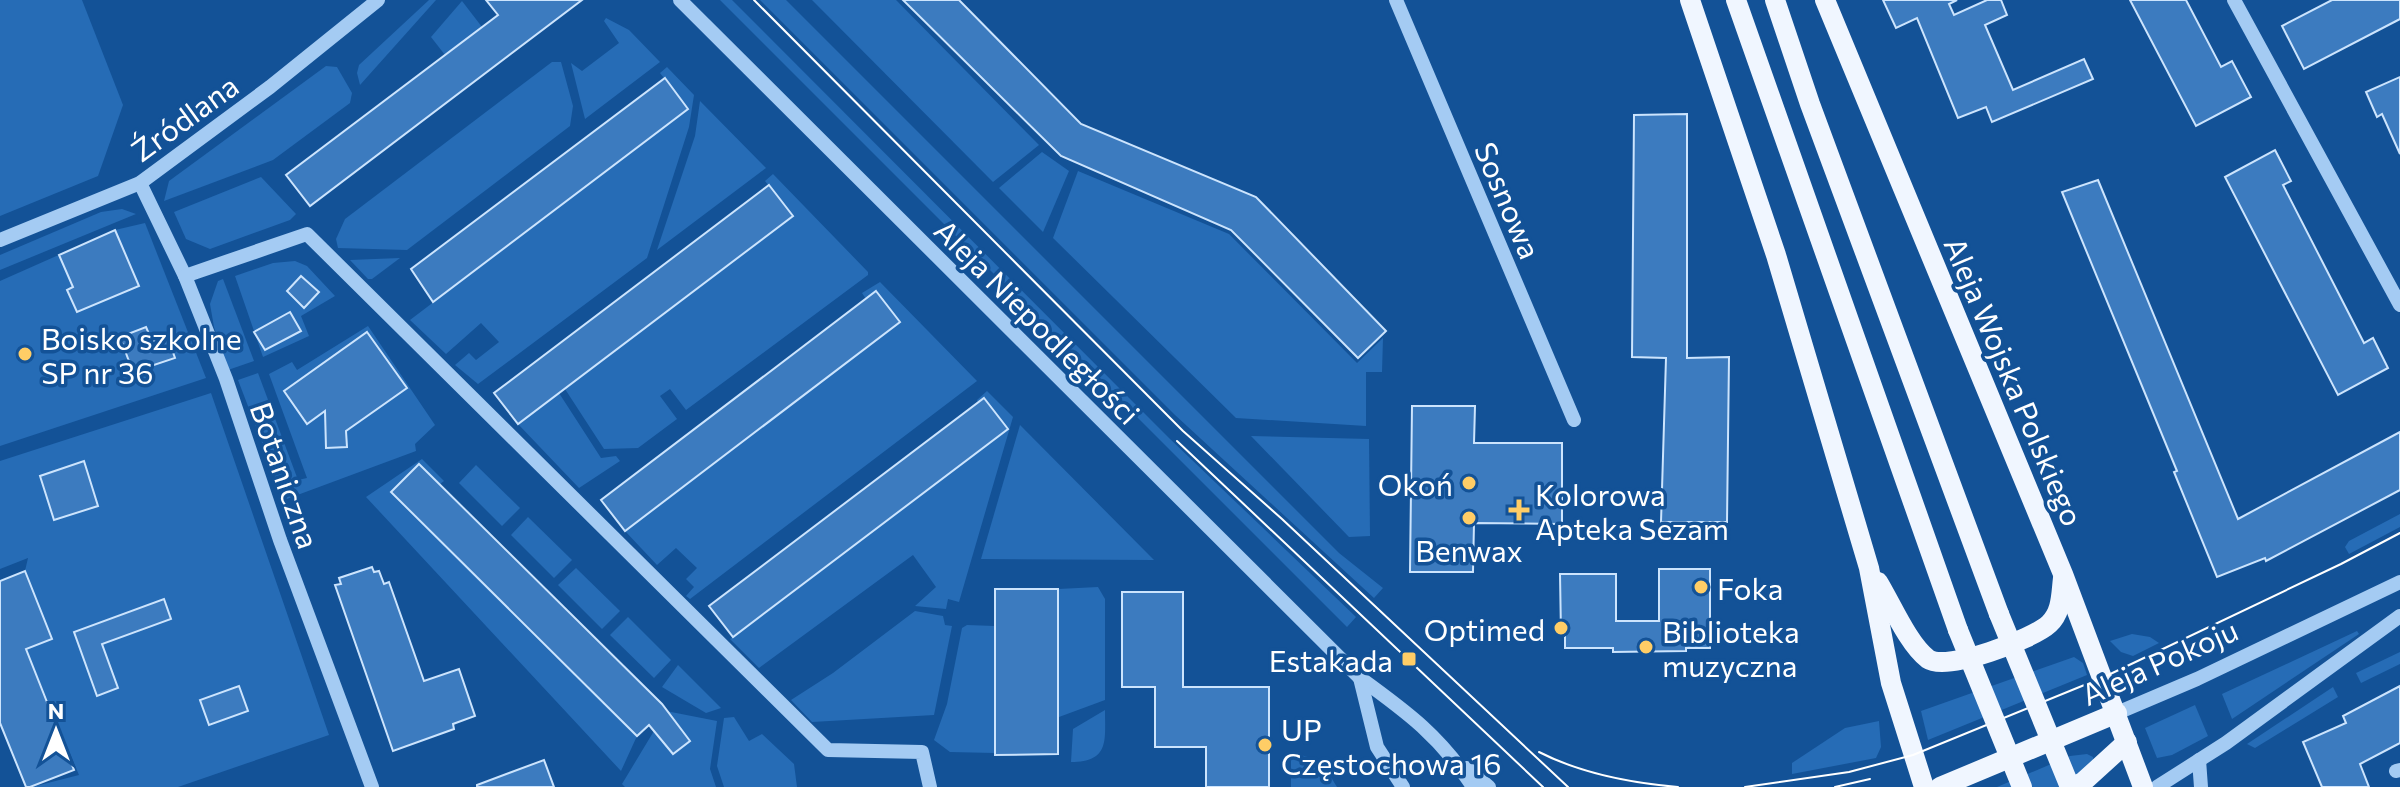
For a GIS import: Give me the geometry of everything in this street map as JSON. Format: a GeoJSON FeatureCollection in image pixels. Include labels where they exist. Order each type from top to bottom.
{"type":"FeatureCollection","features":[{"type":"Feature","properties":{"kind":"main road"},"geometry":{"type":"LineString","coordinates":[[1690,0],[1776,255],[1869,568],[1891,683],[1924,787]]}},
{"type":"Feature","properties":{"kind":"main road"},"geometry":{"type":"LineString","coordinates":[[1736,0],[1958,630],[2022,787]]}},
{"type":"Feature","properties":{"kind":"main road"},"geometry":{"type":"LineString","coordinates":[[1775,0],[1999,614],[2072,787],[2083,782],[2127,742]]}},
{"type":"Feature","properties":{"kind":"main road","name":"Aleja Wojska Polskiego"},"geometry":{"type":"LineString","coordinates":[[1825,0],[2063,574],[2143,787]]}},
{"type":"Feature","properties":{"kind":"main road"},"geometry":{"type":"LineString","coordinates":[[1869,568],[1916,645],[1932,661],[1943,664],[1960,662],[1991,651],[2050,624],[2060,602],[2063,574]]}},
{"type":"Feature","properties":{"kind":"main road","name":"Aleja Pokoju"},"geometry":{"type":"LineString","coordinates":[[1940,787],[2117,713]]}},
{"type":"Feature","properties":{"kind":"street","name":"Źródlana"},"geometry":{"type":"LineString","coordinates":[[0,240],[140,183],[270,87],[378,0]]}},
{"type":"Feature","properties":{"kind":"street","name":"Aleja Niepodległości"},"geometry":{"type":"LineString","coordinates":[[680,0],[1360,678],[1416,719],[1454,757],[1473,787]]}},
{"type":"Feature","properties":{"kind":"street","name":"Sosnowa"},"geometry":{"type":"LineString","coordinates":[[1396,0],[1574,420]]}},
{"type":"Feature","properties":{"kind":"street"},"geometry":{"type":"LineString","coordinates":[[2241,2],[2400,305]]}},
{"type":"Feature","properties":{"kind":"street","name":"Botaniczna"},"geometry":{"type":"LineString","coordinates":[[140,183],[185,276],[226,379],[280,540],[372,787]]}},
{"type":"Feature","properties":{"kind":"street"},"geometry":{"type":"LineString","coordinates":[[185,276],[307,234],[828,750],[922,752],[930,787]]}},
{"type":"Feature","properties":{"kind":"street","name":"Aleja Pokoju"},"geometry":{"type":"LineString","coordinates":[[2117,713],[2197,679],[2400,582]]}},
{"type":"Feature","properties":{"kind":"street"},"geometry":{"type":"LineString","coordinates":[[2157,787],[2400,616]]}},
{"type":"Feature","properties":{"kind":"street"},"geometry":{"type":"LineString","coordinates":[[1360,678],[1377,747],[1403,787]]}},
{"type":"Feature","properties":{"kind":"street"},"geometry":{"type":"LineString","coordinates":[[1454,757],[1489,787]]}},
{"type":"Feature","properties":{"kind":"street"},"geometry":{"type":"LineString","coordinates":[[2199,760],[2201,787]]}},
{"type":"Feature","properties":{"kind":"shaded area"},"geometry":{"type":"Polygon","coordinates":[[[0,0],[82,0],[123,105],[98,176],[0,216],[0,0]]]}},
{"type":"Feature","properties":{"kind":"shaded area"},"geometry":{"type":"Polygon","coordinates":[[[429,0],[436,0],[360,85],[359,65],[429,0]]]}},
{"type":"Feature","properties":{"kind":"shaded area"},"geometry":{"type":"Polygon","coordinates":[[[720,0],[732,0],[1169,438],[1356,617],[1347,627],[720,0]]]}},
{"type":"Feature","properties":{"kind":"shaded area"},"geometry":{"type":"Polygon","coordinates":[[[760,0],[786,0],[1339,553],[1383,588],[1374,598],[1175,415],[760,0]]]}},
{"type":"Feature","properties":{"kind":"shaded area"},"geometry":{"type":"Polygon","coordinates":[[[812,0],[896,0],[1039,145],[993,182],[812,0]]]}},
{"type":"Feature","properties":{"kind":"shaded area"},"geometry":{"type":"Polygon","coordinates":[[[462,1],[482,27],[445,55],[431,37],[462,1]]]}},
{"type":"Feature","properties":{"kind":"shaded area"},"geometry":{"type":"Polygon","coordinates":[[[606,18],[629,30],[660,62],[585,119],[571,63],[582,71],[619,43],[604,21],[606,18]]]}},
{"type":"Feature","properties":{"kind":"shaded area"},"geometry":{"type":"Polygon","coordinates":[[[552,62],[561,62],[573,106],[570,126],[407,250],[338,248],[336,239],[345,219],[552,62]]]}},
{"type":"Feature","properties":{"kind":"shaded area"},"geometry":{"type":"Polygon","coordinates":[[[326,66],[337,67],[352,93],[350,103],[273,160],[164,201],[169,181],[326,66]]]}},
{"type":"Feature","properties":{"kind":"shaded area"},"geometry":{"type":"Polygon","coordinates":[[[667,67],[694,95],[689,127],[647,258],[478,384],[455,365],[469,353],[476,360],[499,342],[481,323],[446,354],[410,320],[688,109],[660,73],[667,67]]]}},
{"type":"Feature","properties":{"kind":"shaded area"},"geometry":{"type":"Polygon","coordinates":[[[700,101],[766,168],[657,250],[695,136],[700,101]]]}},
{"type":"Feature","properties":{"kind":"shaded area"},"geometry":{"type":"Polygon","coordinates":[[[1042,152],[1069,171],[1043,232],[999,188],[1042,152]]]}},
{"type":"Feature","properties":{"kind":"shaded area"},"geometry":{"type":"Polygon","coordinates":[[[1078,171],[1229,234],[1357,363],[1383,338],[1382,372],[1366,372],[1366,426],[1236,418],[1053,238],[1078,171]]]}},
{"type":"Feature","properties":{"kind":"shaded area"},"geometry":{"type":"Polygon","coordinates":[[[773,174],[868,275],[686,410],[670,389],[660,396],[677,419],[638,448],[604,449],[565,389],[792,216],[765,181],[773,174]]]}},
{"type":"Feature","properties":{"kind":"shaded area"},"geometry":{"type":"Polygon","coordinates":[[[261,177],[296,214],[290,220],[210,249],[186,239],[174,212],[261,177]]]}},
{"type":"Feature","properties":{"kind":"shaded area"},"geometry":{"type":"Polygon","coordinates":[[[122,209],[136,214],[0,270],[0,255],[101,212],[122,209]]]}},
{"type":"Feature","properties":{"kind":"shaded area"},"geometry":{"type":"Polygon","coordinates":[[[145,223],[206,378],[0,446],[0,281],[115,230],[145,223]]]}},
{"type":"Feature","properties":{"kind":"shaded area"},"geometry":{"type":"Polygon","coordinates":[[[400,258],[372,279],[368,279],[350,260],[400,258]]]}},
{"type":"Feature","properties":{"kind":"shaded area"},"geometry":{"type":"Polygon","coordinates":[[[295,261],[307,266],[335,296],[301,316],[309,336],[263,357],[235,276],[273,263],[295,261]]]}},
{"type":"Feature","properties":{"kind":"shaded area"},"geometry":{"type":"Polygon","coordinates":[[[223,279],[254,361],[228,370],[210,304],[218,281],[223,279]]]}},
{"type":"Feature","properties":{"kind":"shaded area"},"geometry":{"type":"Polygon","coordinates":[[[880,282],[977,381],[690,599],[686,596],[694,587],[686,579],[697,568],[676,548],[657,565],[625,531],[899,323],[862,293],[880,282]]]}},
{"type":"Feature","properties":{"kind":"shaded area"},"geometry":{"type":"Polygon","coordinates":[[[368,326],[435,425],[415,444],[416,451],[284,500],[238,380],[258,373],[298,480],[307,478],[269,374],[292,362],[297,370],[368,326]]]}},
{"type":"Feature","properties":{"kind":"shaded area"},"geometry":{"type":"Polygon","coordinates":[[[987,391],[1013,417],[959,602],[948,599],[946,609],[915,606],[936,587],[913,555],[759,668],[730,639],[1007,429],[984,398],[978,402],[987,391]]]}},
{"type":"Feature","properties":{"kind":"shaded area"},"geometry":{"type":"Polygon","coordinates":[[[211,393],[329,735],[178,787],[32,787],[79,775],[26,649],[52,639],[25,571],[28,558],[0,569],[0,461],[211,393]]]}},
{"type":"Feature","properties":{"kind":"shaded area"},"geometry":{"type":"Polygon","coordinates":[[[559,393],[601,458],[616,456],[620,461],[579,488],[518,424],[559,393]]]}},
{"type":"Feature","properties":{"kind":"shaded area"},"geometry":{"type":"Polygon","coordinates":[[[1020,425],[1154,560],[981,559],[1020,425]]]}},
{"type":"Feature","properties":{"kind":"shaded area"},"geometry":{"type":"Polygon","coordinates":[[[1251,436],[1369,439],[1370,536],[1349,537],[1251,436]]]}},
{"type":"Feature","properties":{"kind":"shaded area"},"geometry":{"type":"Polygon","coordinates":[[[422,459],[444,481],[440,484],[419,464],[391,492],[637,736],[621,771],[366,497],[422,459]]]}},
{"type":"Feature","properties":{"kind":"shaded area"},"geometry":{"type":"Polygon","coordinates":[[[476,465],[520,508],[502,526],[459,483],[476,465]]]}},
{"type":"Feature","properties":{"kind":"shaded area"},"geometry":{"type":"Polygon","coordinates":[[[2400,514],[2400,527],[2349,554],[2345,547],[2349,541],[2400,514]]]}},
{"type":"Feature","properties":{"kind":"shaded area"},"geometry":{"type":"Polygon","coordinates":[[[528,517],[572,560],[554,578],[511,535],[528,517]]]}},
{"type":"Feature","properties":{"kind":"shaded area"},"geometry":{"type":"Polygon","coordinates":[[[576,568],[620,611],[602,629],[558,585],[576,568]]]}},
{"type":"Feature","properties":{"kind":"shaded area"},"geometry":{"type":"Polygon","coordinates":[[[1098,587],[1105,599],[1105,700],[1059,717],[1058,589],[1098,587]]]}},
{"type":"Feature","properties":{"kind":"shaded area"},"geometry":{"type":"Polygon","coordinates":[[[915,611],[943,616],[945,625],[952,626],[934,715],[812,722],[791,700],[833,673],[915,611]]]}},
{"type":"Feature","properties":{"kind":"shaded area"},"geometry":{"type":"Polygon","coordinates":[[[628,617],[671,660],[654,678],[610,635],[628,617]]]}},
{"type":"Feature","properties":{"kind":"shaded area"},"geometry":{"type":"Polygon","coordinates":[[[967,625],[995,626],[995,753],[950,752],[934,740],[947,704],[962,628],[967,625]]]}},
{"type":"Feature","properties":{"kind":"shaded area"},"geometry":{"type":"Polygon","coordinates":[[[2357,631],[2359,634],[2232,719],[2222,694],[2357,631]]]}},
{"type":"Feature","properties":{"kind":"shaded area"},"geometry":{"type":"Polygon","coordinates":[[[2132,634],[2150,637],[2159,643],[2133,656],[2121,652],[2110,641],[2132,634]]]}},
{"type":"Feature","properties":{"kind":"shaded area"},"geometry":{"type":"Polygon","coordinates":[[[2400,652],[2400,664],[2361,683],[2356,673],[2400,652]]]}},
{"type":"Feature","properties":{"kind":"shaded area"},"geometry":{"type":"Polygon","coordinates":[[[2074,657],[2083,663],[2087,675],[1928,740],[1921,711],[2074,657]]]}},
{"type":"Feature","properties":{"kind":"shaded area"},"geometry":{"type":"Polygon","coordinates":[[[678,665],[721,708],[706,713],[662,687],[678,665]]]}},
{"type":"Feature","properties":{"kind":"shaded area"},"geometry":{"type":"Polygon","coordinates":[[[2333,687],[2338,697],[2255,748],[2247,744],[2333,687]]]}},
{"type":"Feature","properties":{"kind":"shaded area"},"geometry":{"type":"Polygon","coordinates":[[[2195,705],[2208,736],[2172,755],[2157,758],[2145,728],[2195,705]]]}},
{"type":"Feature","properties":{"kind":"shaded area"},"geometry":{"type":"Polygon","coordinates":[[[1105,710],[1103,747],[1093,758],[1071,762],[1073,729],[1105,710]]]}},
{"type":"Feature","properties":{"kind":"shaded area"},"geometry":{"type":"Polygon","coordinates":[[[666,711],[717,721],[710,769],[716,787],[625,787],[622,784],[666,711]]]}},
{"type":"Feature","properties":{"kind":"shaded area"},"geometry":{"type":"Polygon","coordinates":[[[734,717],[749,741],[762,734],[794,764],[797,787],[724,787],[717,766],[724,718],[734,717]]]}},
{"type":"Feature","properties":{"kind":"shaded area"},"geometry":{"type":"Polygon","coordinates":[[[1879,721],[1881,747],[1876,758],[1792,774],[1792,763],[1845,728],[1879,721]]]}},
{"type":"Feature","properties":{"kind":"shaded area"},"geometry":{"type":"Polygon","coordinates":[[[1291,752],[1321,761],[1337,787],[1291,787],[1291,752]]]}},
{"type":"Feature","properties":{"kind":"shaded area"},"geometry":{"type":"Polygon","coordinates":[[[2087,754],[2093,757],[2094,764],[2060,787],[1997,787],[2070,756],[2087,754]]]}},
{"type":"Feature","properties":{"kind":"building"},"geometry":{"type":"Polygon","coordinates":[[[486,0],[582,0],[310,206],[286,175],[498,15],[486,0]]]}},
{"type":"Feature","properties":{"kind":"building"},"geometry":{"type":"Polygon","coordinates":[[[903,0],[959,0],[1081,124],[1256,197],[1386,331],[1358,358],[1231,230],[1061,156],[903,0]]]}},
{"type":"Feature","properties":{"kind":"building"},"geometry":{"type":"Polygon","coordinates":[[[1883,0],[1957,0],[1949,4],[1954,15],[1987,0],[2001,0],[2007,15],[1985,25],[2013,90],[2084,59],[2093,79],[1992,122],[1986,107],[1958,118],[1917,18],[1896,28],[1883,0]]]}},
{"type":"Feature","properties":{"kind":"building"},"geometry":{"type":"Polygon","coordinates":[[[2130,0],[2186,0],[2221,67],[2232,61],[2251,97],[2196,126],[2130,0]]]}},
{"type":"Feature","properties":{"kind":"building"},"geometry":{"type":"Polygon","coordinates":[[[2332,0],[2400,0],[2400,19],[2304,69],[2282,26],[2332,0]]]}},
{"type":"Feature","properties":{"kind":"building"},"geometry":{"type":"Polygon","coordinates":[[[2400,77],[2400,154],[2382,114],[2377,117],[2366,92],[2400,77]]]}},
{"type":"Feature","properties":{"kind":"building"},"geometry":{"type":"Polygon","coordinates":[[[665,78],[688,109],[433,302],[411,269],[665,78]]]}},
{"type":"Feature","properties":{"kind":"building"},"geometry":{"type":"Polygon","coordinates":[[[1687,114],[1687,358],[1729,357],[1727,522],[1661,522],[1666,358],[1632,357],[1634,115],[1687,114]]]}},
{"type":"Feature","properties":{"kind":"building"},"geometry":{"type":"Polygon","coordinates":[[[2275,150],[2291,181],[2283,185],[2364,343],[2373,338],[2388,368],[2338,395],[2225,177],[2275,150]]]}},
{"type":"Feature","properties":{"kind":"building"},"geometry":{"type":"Polygon","coordinates":[[[2098,180],[2238,519],[2400,432],[2400,490],[2266,561],[2265,558],[2217,577],[2174,472],[2177,471],[2062,192],[2098,180]]]}},
{"type":"Feature","properties":{"kind":"building"},"geometry":{"type":"Polygon","coordinates":[[[769,185],[793,216],[518,424],[494,393],[769,185]]]}},
{"type":"Feature","properties":{"kind":"building"},"geometry":{"type":"Polygon","coordinates":[[[115,230],[139,286],[77,312],[67,290],[73,287],[59,255],[115,230]]]}},
{"type":"Feature","properties":{"kind":"building"},"geometry":{"type":"Polygon","coordinates":[[[301,276],[319,292],[304,308],[287,291],[301,276]]]}},
{"type":"Feature","properties":{"kind":"building"},"geometry":{"type":"Polygon","coordinates":[[[876,291],[900,322],[625,531],[601,500],[876,291]]]}},
{"type":"Feature","properties":{"kind":"building"},"geometry":{"type":"Polygon","coordinates":[[[290,312],[301,331],[265,350],[254,332],[290,312]]]}},
{"type":"Feature","properties":{"kind":"building"},"geometry":{"type":"Polygon","coordinates":[[[146,327],[152,341],[167,336],[175,358],[133,372],[120,337],[146,327]]]}},
{"type":"Feature","properties":{"kind":"building"},"geometry":{"type":"Polygon","coordinates":[[[367,332],[407,388],[346,431],[347,447],[326,448],[325,411],[307,424],[284,391],[367,332]]]}},
{"type":"Feature","properties":{"kind":"building"},"geometry":{"type":"Polygon","coordinates":[[[984,398],[1008,429],[733,637],[709,606],[984,398]]]}},
{"type":"Feature","properties":{"kind":"building"},"geometry":{"type":"Polygon","coordinates":[[[1412,406],[1475,406],[1474,443],[1562,443],[1562,524],[1474,523],[1473,572],[1410,572],[1412,406]]]}},
{"type":"Feature","properties":{"kind":"building"},"geometry":{"type":"Polygon","coordinates":[[[84,461],[98,506],[54,520],[40,476],[84,461]]]}},
{"type":"Feature","properties":{"kind":"building"},"geometry":{"type":"Polygon","coordinates":[[[419,464],[662,704],[690,741],[673,754],[649,725],[637,736],[391,492],[419,464]]]}},
{"type":"Feature","properties":{"kind":"building"},"geometry":{"type":"Polygon","coordinates":[[[372,567],[374,572],[379,571],[384,584],[389,582],[424,681],[459,669],[475,716],[453,724],[454,729],[393,751],[335,585],[341,584],[339,578],[372,567]]]}},
{"type":"Feature","properties":{"kind":"building"},"geometry":{"type":"Polygon","coordinates":[[[1659,569],[1710,569],[1710,648],[1613,652],[1613,648],[1565,648],[1565,634],[1561,634],[1560,574],[1616,574],[1616,621],[1659,621],[1659,569]]]}},
{"type":"Feature","properties":{"kind":"building"},"geometry":{"type":"Polygon","coordinates":[[[25,571],[52,639],[26,649],[74,770],[30,787],[26,787],[0,723],[0,581],[25,571]]]}},
{"type":"Feature","properties":{"kind":"building"},"geometry":{"type":"Polygon","coordinates":[[[995,589],[1058,589],[1058,754],[995,755],[995,589]]]}},
{"type":"Feature","properties":{"kind":"building"},"geometry":{"type":"Polygon","coordinates":[[[1122,592],[1183,592],[1183,687],[1269,687],[1269,787],[1206,787],[1206,747],[1155,747],[1155,687],[1122,687],[1122,592]]]}},
{"type":"Feature","properties":{"kind":"building"},"geometry":{"type":"Polygon","coordinates":[[[164,599],[171,619],[102,644],[118,688],[97,696],[74,632],[164,599]]]}},
{"type":"Feature","properties":{"kind":"building"},"geometry":{"type":"Polygon","coordinates":[[[239,686],[248,711],[209,725],[200,700],[239,686]]]}},
{"type":"Feature","properties":{"kind":"building"},"geometry":{"type":"Polygon","coordinates":[[[2400,686],[2400,743],[2360,764],[2369,787],[2322,787],[2303,742],[2346,723],[2343,716],[2400,686]]]}},
{"type":"Feature","properties":{"kind":"building"},"geometry":{"type":"Polygon","coordinates":[[[544,760],[554,787],[477,787],[477,785],[544,760]]]}},
{"type":"Feature","properties":{"kind":"tram line"},"geometry":{"type":"LineString","coordinates":[[754,0],[1183,431],[1282,519],[1568,787]]}},
{"type":"Feature","properties":{"kind":"tram line"},"geometry":{"type":"LineString","coordinates":[[1177,441],[1543,787]]}},
{"type":"Feature","properties":{"kind":"tram line"},"geometry":{"type":"LineString","coordinates":[[1745,787],[1849,772],[1913,755],[2104,677],[2400,533]]}},
{"type":"Feature","properties":{"kind":"tram line"},"geometry":{"type":"LineString","coordinates":[[1539,752],[1607,776],[1678,787]]}},
{"type":"Feature","properties":{"kind":"tram line"},"geometry":{"type":"LineString","coordinates":[[1835,787],[1870,779]]}},
{"type":"Feature","properties":{"kind":"place","name":"Boisko szkolne SP nr 36"},"geometry":{"type":"Point","coordinates":[25,354]}},
{"type":"Feature","properties":{"kind":"place","name":"Okoń"},"geometry":{"type":"Point","coordinates":[1469,483]}},
{"type":"Feature","properties":{"kind":"place","name":"Kolorowa Apteka Sezam"},"geometry":{"type":"Point","coordinates":[1519,510]}},
{"type":"Feature","properties":{"kind":"place","name":"Benwax"},"geometry":{"type":"Point","coordinates":[1469,518]}},
{"type":"Feature","properties":{"kind":"place","name":"Foka"},"geometry":{"type":"Point","coordinates":[1701,587]}},
{"type":"Feature","properties":{"kind":"place","name":"Optimed"},"geometry":{"type":"Point","coordinates":[1561,628]}},
{"type":"Feature","properties":{"kind":"place","name":"Biblioteka muzyczna"},"geometry":{"type":"Point","coordinates":[1646,647]}},
{"type":"Feature","properties":{"kind":"place","name":"Estakada"},"geometry":{"type":"Point","coordinates":[1409,659]}},
{"type":"Feature","properties":{"kind":"place","name":"UP Częstochowa 16"},"geometry":{"type":"Point","coordinates":[1265,745]}}]}
